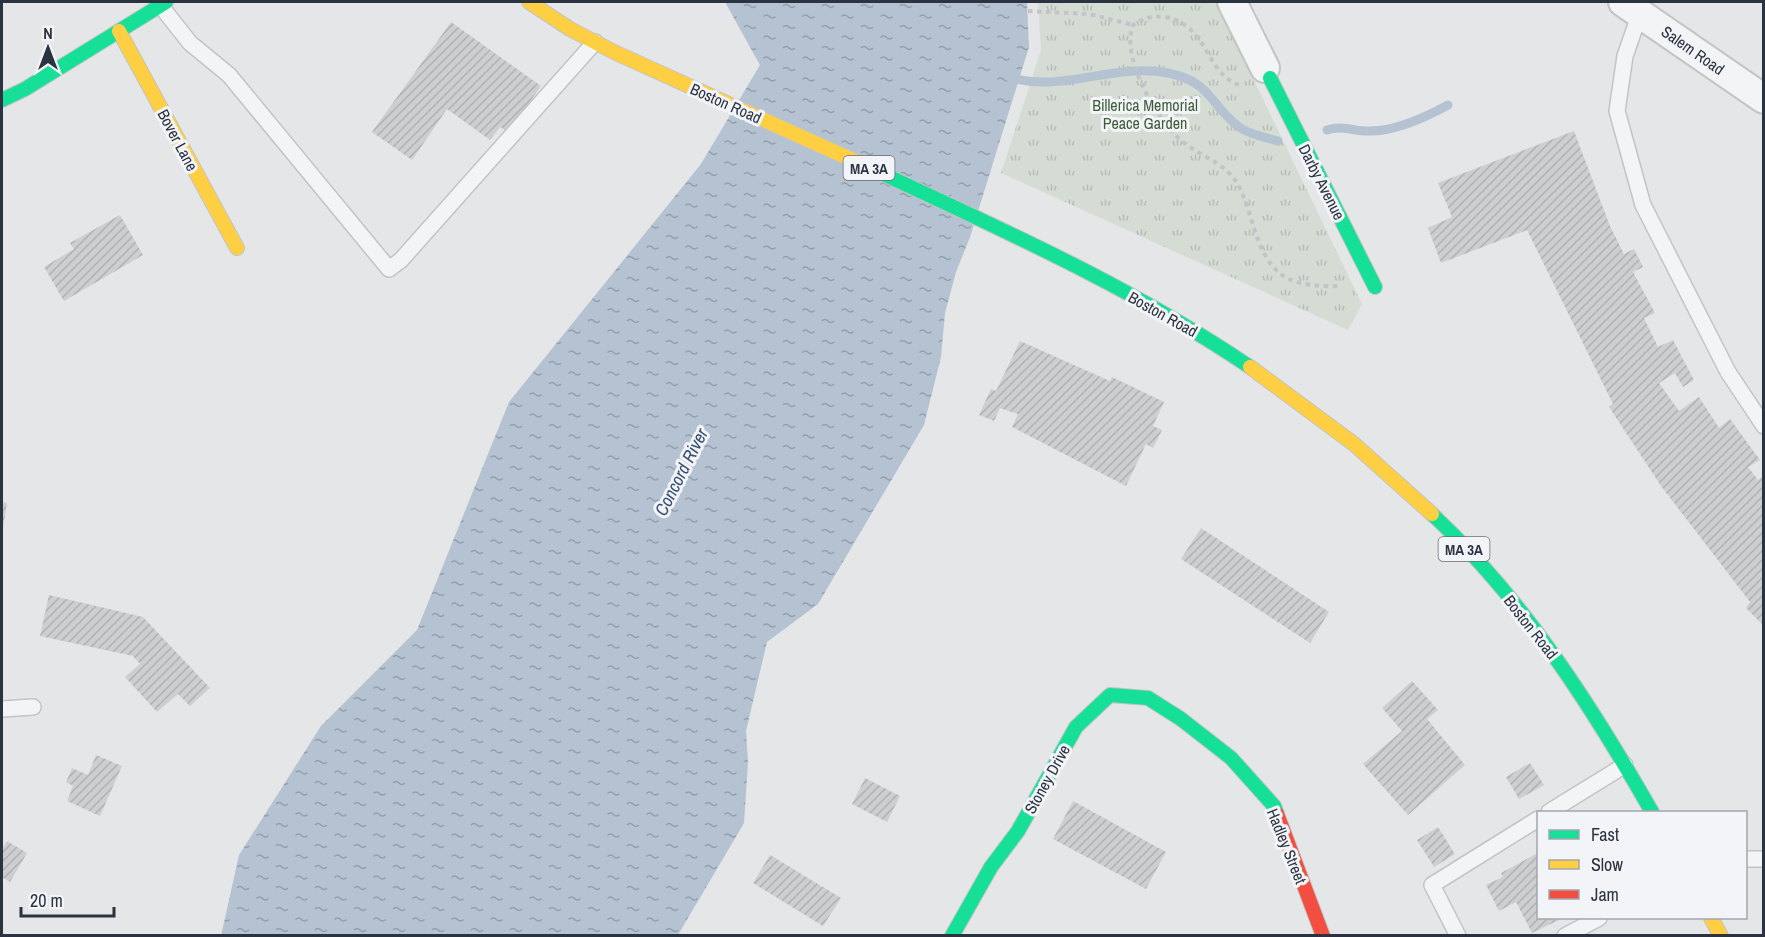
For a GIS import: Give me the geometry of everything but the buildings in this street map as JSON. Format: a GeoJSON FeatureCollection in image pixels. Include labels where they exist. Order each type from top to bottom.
{"type":"FeatureCollection","features":[{"type":"Feature","properties":{"kind":"main road","name":"Boston Road"},"geometry":{"type":"LineString","coordinates":[[528,2],[647,70],[707,93],[1032,243],[1214,343],[1320,417],[1387,471],[1475,560],[1515,605],[1549,648],[1625,765],[1651,811]]}},
{"type":"Feature","properties":{"kind":"main road"},"geometry":{"type":"LineString","coordinates":[[2,100],[26,89],[163,3]]}},
{"type":"Feature","properties":{"kind":"main road","name":"Bover Lane"},"geometry":{"type":"LineString","coordinates":[[119,31],[237,248]]}},
{"type":"Feature","properties":{"kind":"main road","name":"Darby Avenue"},"geometry":{"type":"LineString","coordinates":[[1267,73],[1373,282]]}},
{"type":"Feature","properties":{"kind":"main road","name":"Stoney Drive"},"geometry":{"type":"LineString","coordinates":[[952,936],[991,867],[1018,831],[1076,727],[1110,695],[1148,698],[1182,719]]}},
{"type":"Feature","properties":{"kind":"main road","name":"Hadley Street"},"geometry":{"type":"LineString","coordinates":[[1182,719],[1231,759],[1274,806],[1323,936]]}},
{"type":"Feature","properties":{"kind":"main road"},"geometry":{"type":"LineString","coordinates":[[1712,919],[1721,936]]}},
{"type":"Feature","properties":{"kind":"street","name":"Darby Avenue"},"geometry":{"type":"LineString","coordinates":[[1232,2],[1267,73]]}},
{"type":"Feature","properties":{"kind":"street","name":"Salem Road"},"geometry":{"type":"LineString","coordinates":[[1631,7],[1764,99]]}},
{"type":"Feature","properties":{"kind":"lane"},"geometry":{"type":"LineString","coordinates":[[163,3],[190,43],[229,75],[389,269],[401,260],[595,42]]}},
{"type":"Feature","properties":{"kind":"lane"},"geometry":{"type":"LineString","coordinates":[[1631,7],[1617,111],[1643,205],[1728,372],[1764,426]]}},
{"type":"Feature","properties":{"kind":"lane"},"geometry":{"type":"LineString","coordinates":[[2,709],[33,707]]}},
{"type":"Feature","properties":{"kind":"lane"},"geometry":{"type":"LineString","coordinates":[[1552,811],[1625,765]]}},
{"type":"Feature","properties":{"kind":"lane"},"geometry":{"type":"LineString","coordinates":[[1458,936],[1432,885],[1537,820]]}},
{"type":"Feature","properties":{"kind":"lane"},"geometry":{"type":"LineString","coordinates":[[1747,859],[1754,857],[1764,859]]}},
{"type":"Feature","properties":{"kind":"lane"},"geometry":{"type":"LineString","coordinates":[[1564,936],[1597,919]]}},
{"type":"Feature","properties":{"kind":"path"},"geometry":{"type":"LineString","coordinates":[[1028,11],[1089,14],[1133,25]]}},
{"type":"Feature","properties":{"kind":"path"},"geometry":{"type":"LineString","coordinates":[[1279,97],[1234,83],[1216,66],[1198,35],[1183,22],[1156,16],[1141,19],[1133,25],[1130,33],[1131,59],[1173,134],[1217,164],[1238,184],[1259,242],[1270,261],[1284,276],[1301,282],[1335,286],[1373,282]]}},
{"type":"Feature","properties":{"kind":"green space","name":"Billerica Memorial Peace Garden"},"geometry":{"type":"Polygon","coordinates":[[[1038,2],[1216,2],[1362,304],[1348,330],[1001,173],[1041,50],[1038,2]]]}},
{"type":"Feature","properties":{"kind":"water","name":"Concord River"},"geometry":{"type":"Polygon","coordinates":[[[725,2],[1027,2],[1029,47],[970,237],[956,272],[945,313],[941,357],[924,425],[818,604],[767,642],[746,731],[748,762],[744,823],[678,935],[221,936],[239,855],[321,726],[417,630],[509,402],[701,164],[760,65],[725,2]]]}},
{"type":"Feature","properties":{"kind":"waterway"},"geometry":{"type":"LineString","coordinates":[[1009,77],[1048,82],[1128,71],[1168,73],[1194,82],[1202,88],[1229,119],[1243,130],[1278,141]]}},
{"type":"Feature","properties":{"kind":"waterway"},"geometry":{"type":"LineString","coordinates":[[1327,130],[1338,128],[1368,131],[1389,129],[1420,119],[1448,105]]}},
{"type":"Feature","properties":{"kind":"traffic: fast"},"geometry":{"type":"LineString","coordinates":[[2,100],[25,89],[166,2]]}},
{"type":"Feature","properties":{"kind":"traffic: fast"},"geometry":{"type":"LineString","coordinates":[[1270,78],[1375,287]]}},
{"type":"Feature","properties":{"kind":"traffic: fast"},"geometry":{"type":"LineString","coordinates":[[879,172],[1069,262],[1161,312],[1250,367]]}},
{"type":"Feature","properties":{"kind":"traffic: fast"},"geometry":{"type":"LineString","coordinates":[[1432,514],[1465,547],[1526,617],[1580,693],[1651,811]]}},
{"type":"Feature","properties":{"kind":"traffic: fast"},"geometry":{"type":"LineString","coordinates":[[952,936],[991,867],[1018,831],[1076,727],[1110,695],[1148,698],[1181,719],[1231,758],[1274,806],[1277,814]]}},
{"type":"Feature","properties":{"kind":"traffic: slow"},"geometry":{"type":"LineString","coordinates":[[529,2],[570,29],[614,52],[879,172]]}},
{"type":"Feature","properties":{"kind":"traffic: slow"},"geometry":{"type":"LineString","coordinates":[[119,31],[237,248]]}},
{"type":"Feature","properties":{"kind":"traffic: slow"},"geometry":{"type":"LineString","coordinates":[[1250,367],[1354,444],[1432,514]]}},
{"type":"Feature","properties":{"kind":"traffic: slow"},"geometry":{"type":"LineString","coordinates":[[1712,919],[1721,936]]}},
{"type":"Feature","properties":{"kind":"traffic: jam"},"geometry":{"type":"LineString","coordinates":[[1277,814],[1323,936]]}}]}
